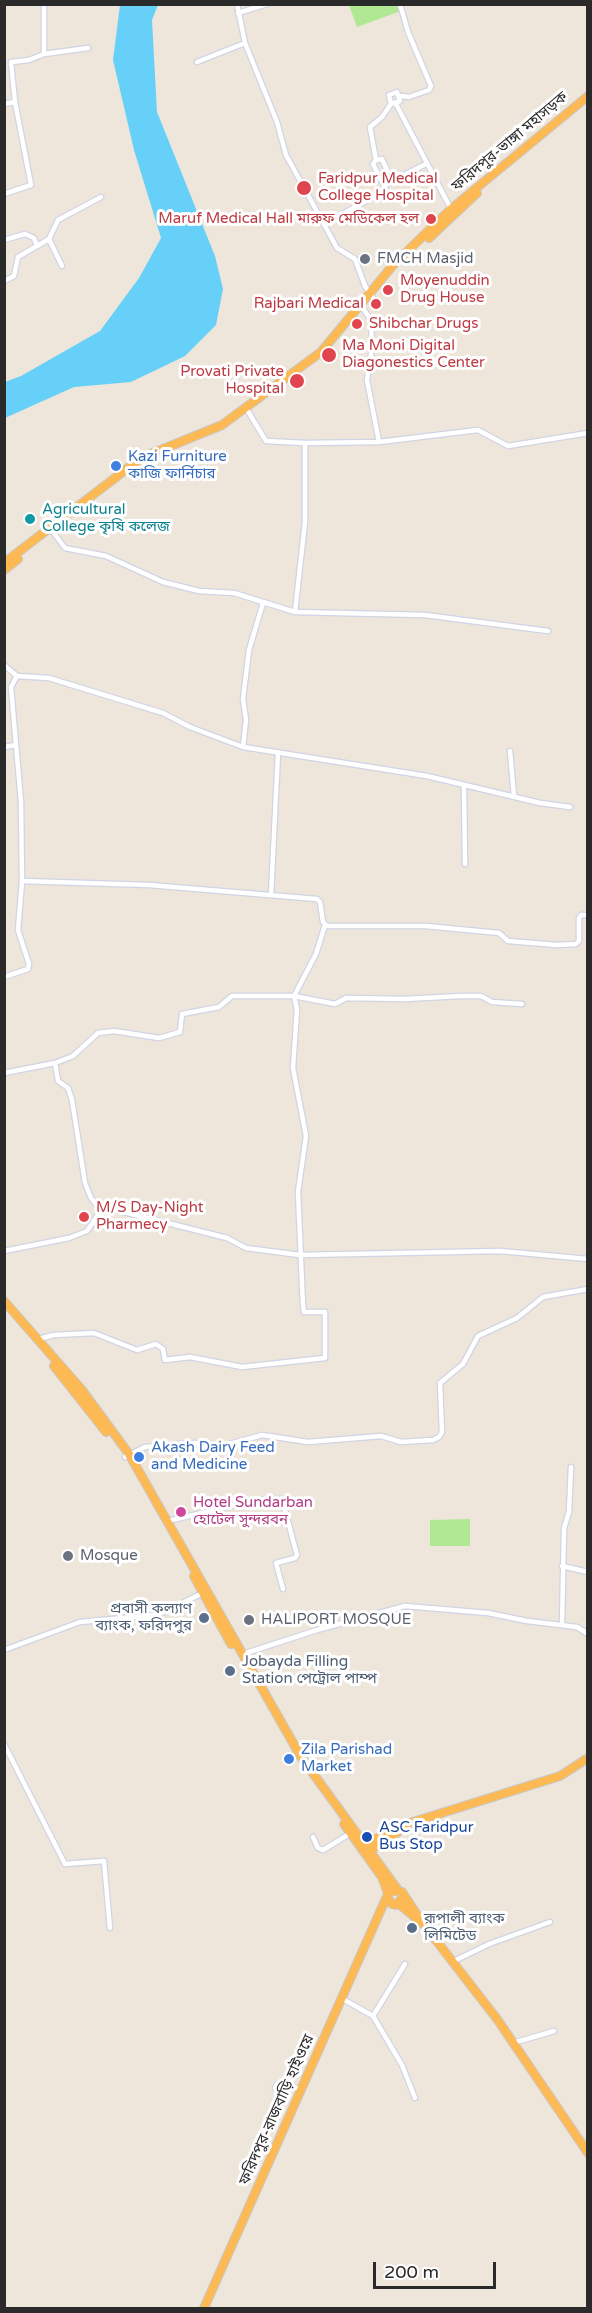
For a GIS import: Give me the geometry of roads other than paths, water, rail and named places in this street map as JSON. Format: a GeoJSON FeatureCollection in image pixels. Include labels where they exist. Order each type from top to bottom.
{"type":"FeatureCollection","features":[{"type":"Feature","properties":{"kind":"highway","name":"ফরিদপুর-ভাঙ্গা মহাসড়ক"},"geometry":{"type":"LineString","coordinates":[[248,410],[321,352],[415,248],[452,211],[588,96]]}},
{"type":"Feature","properties":{"kind":"highway","name":"ফরিদপুর-ভাঙ্গা মহাসড়ক"},"geometry":{"type":"LineString","coordinates":[[452,211],[588,103]]}},
{"type":"Feature","properties":{"kind":"highway","name":"ফরিদপুর-ভাঙ্গা মহাসড়ক"},"geometry":{"type":"LineString","coordinates":[[4,570],[50,529],[107,487],[141,458],[207,433],[248,410],[324,356],[364,310],[371,296]]}},
{"type":"Feature","properties":{"kind":"highway","name":"ফরিদপুর-ভাঙ্গা মহাসড়ক"},"geometry":{"type":"LineString","coordinates":[[4,563],[27,548]]}},
{"type":"Feature","properties":{"kind":"highway"},"geometry":{"type":"LineString","coordinates":[[6,1306],[38,1339],[127,1455],[191,1565],[203,1593],[236,1648],[243,1654],[253,1678],[301,1757],[398,1899],[421,1921],[513,2043],[588,2153]]}},
{"type":"Feature","properties":{"kind":"highway"},"geometry":{"type":"LineString","coordinates":[[6,1306],[79,1392]]}},
{"type":"Feature","properties":{"kind":"highway"},"geometry":{"type":"LineString","coordinates":[[146,1489],[168,1521],[297,1760],[365,1849],[382,1877],[388,1901],[398,1899]]}},
{"type":"Feature","properties":{"kind":"highway"},"geometry":{"type":"LineString","coordinates":[[365,1849],[382,1834],[560,1776],[588,1758]]}},
{"type":"Feature","properties":{"kind":"highway"},"geometry":{"type":"LineString","coordinates":[[388,1895],[398,1899]]}},
{"type":"Feature","properties":{"kind":"highway","name":"ফরিদপুর-রাজবাড়ি হাইওয়ে"},"geometry":{"type":"LineString","coordinates":[[204,2308],[388,1895]]}},
{"type":"Feature","properties":{"kind":"highway","name":"ফরিদপুর-রাজবাড়ি হাইওয়ে"},"geometry":{"type":"LineString","coordinates":[[374,1923],[398,1899]]}},
{"type":"Feature","properties":{"kind":"street"},"geometry":{"type":"LineString","coordinates":[[44,4],[44,54]]}},
{"type":"Feature","properties":{"kind":"street"},"geometry":{"type":"LineString","coordinates":[[237,4],[245,43],[277,122],[286,155],[297,173],[299,183],[337,248],[355,259],[371,296]]}},
{"type":"Feature","properties":{"kind":"street"},"geometry":{"type":"LineString","coordinates":[[238,13],[267,4]]}},
{"type":"Feature","properties":{"kind":"street"},"geometry":{"type":"LineString","coordinates":[[400,4],[406,26],[431,86],[429,90],[409,97],[401,96],[398,92],[390,93],[388,97],[394,104],[452,211]]}},
{"type":"Feature","properties":{"kind":"street"},"geometry":{"type":"LineString","coordinates":[[197,62],[245,43]]}},
{"type":"Feature","properties":{"kind":"street"},"geometry":{"type":"LineString","coordinates":[[4,62],[29,60],[44,54],[88,48]]}},
{"type":"Feature","properties":{"kind":"street"},"geometry":{"type":"LineString","coordinates":[[4,194],[31,184],[15,102],[11,62]]}},
{"type":"Feature","properties":{"kind":"street"},"geometry":{"type":"LineString","coordinates":[[339,216],[386,190],[373,164],[376,160],[370,124],[382,117],[401,96]]}},
{"type":"Feature","properties":{"kind":"street"},"geometry":{"type":"LineString","coordinates":[[4,104],[15,102]]}},
{"type":"Feature","properties":{"kind":"street"},"geometry":{"type":"LineString","coordinates":[[376,160],[382,159],[392,181]]}},
{"type":"Feature","properties":{"kind":"street"},"geometry":{"type":"LineString","coordinates":[[384,186],[426,164]]}},
{"type":"Feature","properties":{"kind":"street"},"geometry":{"type":"LineString","coordinates":[[4,281],[14,276],[18,257],[49,239],[58,220],[101,196]]}},
{"type":"Feature","properties":{"kind":"street"},"geometry":{"type":"LineString","coordinates":[[4,240],[25,234],[34,238],[37,246]]}},
{"type":"Feature","properties":{"kind":"street"},"geometry":{"type":"LineString","coordinates":[[49,239],[62,266]]}},
{"type":"Feature","properties":{"kind":"street"},"geometry":{"type":"LineString","coordinates":[[364,310],[371,320],[372,348],[367,380],[379,442]]}},
{"type":"Feature","properties":{"kind":"street"},"geometry":{"type":"LineString","coordinates":[[248,410],[266,441],[379,442],[478,430],[508,446],[587,433],[588,438]]}},
{"type":"Feature","properties":{"kind":"street"},"geometry":{"type":"LineString","coordinates":[[295,612],[305,522],[305,443]]}},
{"type":"Feature","properties":{"kind":"street"},"geometry":{"type":"LineString","coordinates":[[50,529],[64,548],[106,556],[163,582],[199,591],[234,593],[295,612],[410,614],[548,631]]}},
{"type":"Feature","properties":{"kind":"street"},"geometry":{"type":"LineString","coordinates":[[243,747],[246,720],[243,699],[249,651],[254,626],[263,603]]}},
{"type":"Feature","properties":{"kind":"street"},"geometry":{"type":"LineString","coordinates":[[4,665],[16,676],[49,678],[163,713],[190,727],[243,747],[428,777],[464,787],[570,807]]}},
{"type":"Feature","properties":{"kind":"street"},"geometry":{"type":"LineString","coordinates":[[4,976],[29,967],[18,930],[22,881],[21,802],[11,687],[16,676]]}},
{"type":"Feature","properties":{"kind":"street"},"geometry":{"type":"LineString","coordinates":[[4,747],[16,745]]}},
{"type":"Feature","properties":{"kind":"street"},"geometry":{"type":"LineString","coordinates":[[510,751],[514,796]]}},
{"type":"Feature","properties":{"kind":"street"},"geometry":{"type":"LineString","coordinates":[[271,895],[278,753]]}},
{"type":"Feature","properties":{"kind":"street"},"geometry":{"type":"LineString","coordinates":[[464,787],[465,864]]}},
{"type":"Feature","properties":{"kind":"street"},"geometry":{"type":"LineString","coordinates":[[22,881],[148,885],[319,899],[325,925],[316,954],[294,996],[297,1009],[293,1068],[306,1136],[298,1192],[303,1311],[326,1313],[326,1357],[242,1367],[190,1357],[165,1360],[163,1348],[156,1344],[137,1350],[94,1333],[54,1335],[38,1339]]}},
{"type":"Feature","properties":{"kind":"street"},"geometry":{"type":"LineString","coordinates":[[325,925],[426,926],[499,933],[508,940],[572,945],[579,941],[580,916],[588,915]]}},
{"type":"Feature","properties":{"kind":"street"},"geometry":{"type":"LineString","coordinates":[[4,1073],[55,1063],[76,1054],[98,1033],[114,1031],[159,1038],[180,1032],[182,1014],[219,1007],[232,996],[294,996],[335,1004],[346,998],[481,996],[492,1002],[522,1004]]}},
{"type":"Feature","properties":{"kind":"street"},"geometry":{"type":"LineString","coordinates":[[55,1063],[58,1081],[68,1088],[72,1100],[85,1183],[91,1198],[101,1210]]}},
{"type":"Feature","properties":{"kind":"street"},"geometry":{"type":"LineString","coordinates":[[101,1210],[116,1209],[227,1238],[246,1248],[300,1255],[500,1251],[588,1259]]}},
{"type":"Feature","properties":{"kind":"street"},"geometry":{"type":"LineString","coordinates":[[4,1251],[69,1238],[87,1231],[101,1210]]}},
{"type":"Feature","properties":{"kind":"street"},"geometry":{"type":"LineString","coordinates":[[127,1455],[145,1447],[226,1445],[262,1435],[308,1442],[381,1436],[401,1442],[433,1440],[442,1432],[440,1383],[463,1364],[478,1336],[517,1318],[543,1297],[588,1288]]}},
{"type":"Feature","properties":{"kind":"street"},"geometry":{"type":"LineString","coordinates":[[562,1625],[562,1566],[571,1467]]}},
{"type":"Feature","properties":{"kind":"street"},"geometry":{"type":"LineString","coordinates":[[168,1521],[257,1500],[282,1499],[297,1555],[295,1558],[276,1563],[283,1589]]}},
{"type":"Feature","properties":{"kind":"street"},"geometry":{"type":"LineString","coordinates":[[562,1566],[588,1572]]}},
{"type":"Feature","properties":{"kind":"street"},"geometry":{"type":"LineString","coordinates":[[4,1650],[80,1622],[158,1615],[203,1593]]}},
{"type":"Feature","properties":{"kind":"street"},"geometry":{"type":"LineString","coordinates":[[243,1654],[317,1630],[405,1606],[479,1612],[577,1627],[588,1634]]}},
{"type":"Feature","properties":{"kind":"street"},"geometry":{"type":"LineString","coordinates":[[4,1744],[65,1864],[104,1861],[110,1928]]}},
{"type":"Feature","properties":{"kind":"street"},"geometry":{"type":"LineString","coordinates":[[313,1837],[318,1848],[323,1850],[351,1833]]}},
{"type":"Feature","properties":{"kind":"street"},"geometry":{"type":"LineString","coordinates":[[452,1962],[481,1947],[550,1922]]}},
{"type":"Feature","properties":{"kind":"street"},"geometry":{"type":"LineString","coordinates":[[373,2016],[384,2002],[405,1964]]}},
{"type":"Feature","properties":{"kind":"street"},"geometry":{"type":"LineString","coordinates":[[341,1998],[373,2016],[402,2065],[415,2098]]}},
{"type":"Feature","properties":{"kind":"street"},"geometry":{"type":"LineString","coordinates":[[513,2043],[554,2031]]}},
{"type":"Feature","properties":{"kind":"street"},"geometry":{"type":"LineString","coordinates":[[275,2088],[278,2084],[287,2083],[300,2090]]}},
{"type":"Feature","properties":{"kind":"water"},"geometry":{"type":"Polygon","coordinates":[[[120,5],[158,5],[152,20],[157,112],[215,256],[223,289],[216,325],[185,356],[131,382],[74,387],[5,418],[5,382],[21,376],[100,331],[139,278],[161,238],[134,150],[113,60],[120,5]]]}},
{"type":"Feature","properties":{"kind":"place","name":"Faridpur Medical College Hospital"},"geometry":{"type":"Point","coordinates":[304,188]}},
{"type":"Feature","properties":{"kind":"place","name":"Maruf Medical Hall মারুফ মেডিকেল হল"},"geometry":{"type":"Point","coordinates":[431,219]}},
{"type":"Feature","properties":{"kind":"place","name":"FMCH Masjid"},"geometry":{"type":"Point","coordinates":[365,259]}},
{"type":"Feature","properties":{"kind":"place","name":"Moyenuddin Drug House"},"geometry":{"type":"Point","coordinates":[388,290]}},
{"type":"Feature","properties":{"kind":"place","name":"Rajbari Medical"},"geometry":{"type":"Point","coordinates":[376,304]}},
{"type":"Feature","properties":{"kind":"place","name":"Shibchar Drugs"},"geometry":{"type":"Point","coordinates":[357,324]}},
{"type":"Feature","properties":{"kind":"place","name":"Ma Moni Digital Diagonestics Center"},"geometry":{"type":"Point","coordinates":[329,355]}},
{"type":"Feature","properties":{"kind":"place","name":"Provati Private Hospital"},"geometry":{"type":"Point","coordinates":[297,381]}},
{"type":"Feature","properties":{"kind":"place","name":"Kazi Furniture কাজি ফার্নিচার"},"geometry":{"type":"Point","coordinates":[116,466]}},
{"type":"Feature","properties":{"kind":"place","name":"Agricultural College কৃষি কলেজ"},"geometry":{"type":"Point","coordinates":[30,519]}},
{"type":"Feature","properties":{"kind":"place","name":"M/S Day-Night Pharmecy"},"geometry":{"type":"Point","coordinates":[84,1217]}},
{"type":"Feature","properties":{"kind":"place","name":"Akash Dairy Feed and Medicine"},"geometry":{"type":"Point","coordinates":[139,1457]}},
{"type":"Feature","properties":{"kind":"place","name":"Hotel Sundarban হোটেল সুন্দরবন"},"geometry":{"type":"Point","coordinates":[181,1512]}},
{"type":"Feature","properties":{"kind":"place","name":"Mosque"},"geometry":{"type":"Point","coordinates":[68,1556]}},
{"type":"Feature","properties":{"kind":"place","name":"প্রবাসী কল্যাণ ব্যাংক, ফরিদপুর"},"geometry":{"type":"Point","coordinates":[204,1618]}},
{"type":"Feature","properties":{"kind":"place","name":"HALIPORT MOSQUE"},"geometry":{"type":"Point","coordinates":[249,1620]}},
{"type":"Feature","properties":{"kind":"place","name":"Jobayda Filling Station পেট্রোল পাম্প"},"geometry":{"type":"Point","coordinates":[230,1671]}},
{"type":"Feature","properties":{"kind":"place","name":"Zila Parishad Market"},"geometry":{"type":"Point","coordinates":[289,1759]}},
{"type":"Feature","properties":{"kind":"place","name":"ASC Faridpur Bus Stop"},"geometry":{"type":"Point","coordinates":[367,1837]}},
{"type":"Feature","properties":{"kind":"place","name":"রূপালী ব্যাংক লিমিটেড"},"geometry":{"type":"Point","coordinates":[412,1928]}}]}
